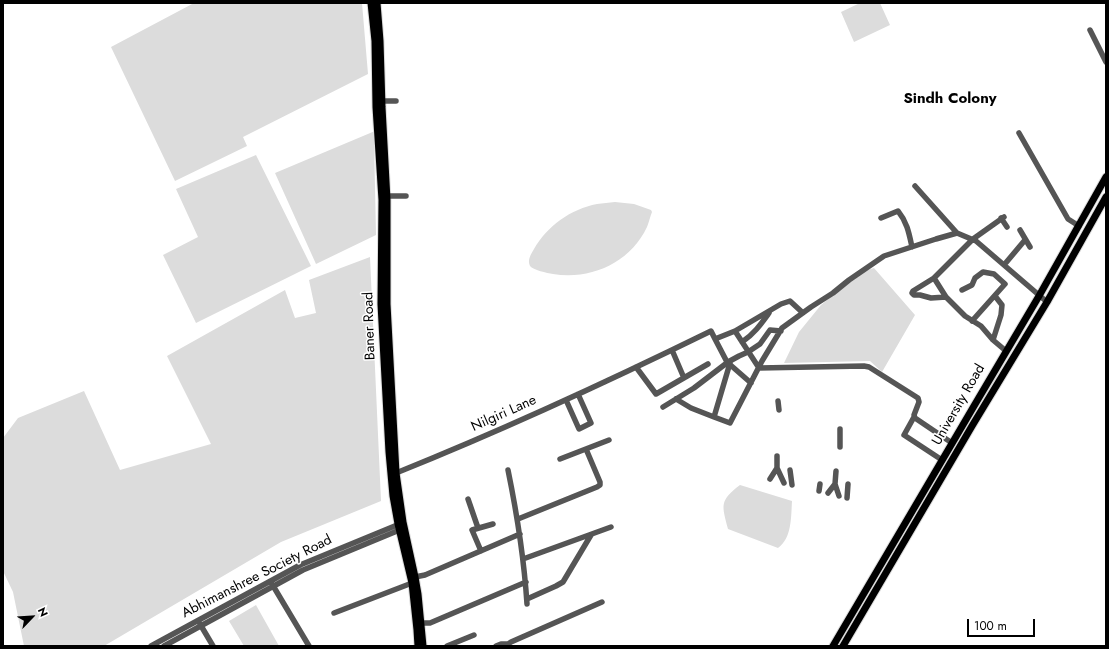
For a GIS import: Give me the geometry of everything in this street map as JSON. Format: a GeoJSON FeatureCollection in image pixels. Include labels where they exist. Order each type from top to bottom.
{"type":"FeatureCollection","features":[{"type":"Feature","properties":{"kind":"main road","name":"Baner Road"},"geometry":{"type":"LineString","coordinates":[[372,3],[375,41],[376,107],[382,200],[381,296],[384,315],[401,526]]}},
{"type":"Feature","properties":{"kind":"main road","name":"Baner Road"},"geometry":{"type":"LineString","coordinates":[[377,3],[387,196],[384,315],[389,452],[393,496],[414,580],[423,646]]}},
{"type":"Feature","properties":{"kind":"main road","name":"University Road"},"geometry":{"type":"LineString","coordinates":[[834,646],[1006,351],[1040,296],[1106,177]]}},
{"type":"Feature","properties":{"kind":"main road","name":"University Road"},"geometry":{"type":"LineString","coordinates":[[843,646],[972,426],[1047,302],[1106,197]]}},
{"type":"Feature","properties":{"kind":"main road","name":"Baner Road"},"geometry":{"type":"LineString","coordinates":[[418,646],[419,623]]}},
{"type":"Feature","properties":{"kind":"street"},"geometry":{"type":"LineString","coordinates":[[1090,30],[1106,62]]}},
{"type":"Feature","properties":{"kind":"street"},"geometry":{"type":"LineString","coordinates":[[382,101],[396,101]]}},
{"type":"Feature","properties":{"kind":"street"},"geometry":{"type":"LineString","coordinates":[[1019,133],[1068,219],[1079,226]]}},
{"type":"Feature","properties":{"kind":"street"},"geometry":{"type":"LineString","coordinates":[[915,186],[957,233],[973,239],[1047,302]]}},
{"type":"Feature","properties":{"kind":"street"},"geometry":{"type":"LineString","coordinates":[[387,196],[406,196]]}},
{"type":"Feature","properties":{"kind":"street"},"geometry":{"type":"LineString","coordinates":[[881,218],[898,211],[908,228],[912,247]]}},
{"type":"Feature","properties":{"kind":"street"},"geometry":{"type":"LineString","coordinates":[[946,297],[931,298],[912,293],[914,290],[934,278],[973,239],[1002,218],[1007,227]]}},
{"type":"Feature","properties":{"kind":"street"},"geometry":{"type":"LineString","coordinates":[[1020,230],[1030,247]]}},
{"type":"Feature","properties":{"kind":"street"},"geometry":{"type":"LineString","coordinates":[[676,399],[691,408],[730,423],[782,328],[884,256],[957,233]]}},
{"type":"Feature","properties":{"kind":"street"},"geometry":{"type":"LineString","coordinates":[[1004,265],[1025,240]]}},
{"type":"Feature","properties":{"kind":"street"},"geometry":{"type":"LineString","coordinates":[[962,290],[972,286],[975,278],[983,272],[994,274],[1005,284],[972,321]]}},
{"type":"Feature","properties":{"kind":"street"},"geometry":{"type":"LineString","coordinates":[[934,278],[946,297],[965,316],[981,326],[993,340],[1006,351]]}},
{"type":"Feature","properties":{"kind":"street"},"geometry":{"type":"LineString","coordinates":[[993,340],[1001,315],[1002,305],[995,296]]}},
{"type":"Feature","properties":{"kind":"street"},"geometry":{"type":"LineString","coordinates":[[751,383],[729,363],[720,351],[715,339],[735,331],[781,304],[790,301],[802,313]]}},
{"type":"Feature","properties":{"kind":"street"},"geometry":{"type":"LineString","coordinates":[[742,342],[749,337],[770,311]]}},
{"type":"Feature","properties":{"kind":"street"},"geometry":{"type":"LineString","coordinates":[[662,407],[694,388],[739,356],[760,344],[770,330],[781,331]]}},
{"type":"Feature","properties":{"kind":"street","name":"Nilgiri Lane"},"geometry":{"type":"LineString","coordinates":[[396,473],[622,375],[711,331],[715,339]]}},
{"type":"Feature","properties":{"kind":"street"},"geometry":{"type":"LineString","coordinates":[[735,331],[759,368]]}},
{"type":"Feature","properties":{"kind":"street"},"geometry":{"type":"LineString","coordinates":[[672,350],[684,378]]}},
{"type":"Feature","properties":{"kind":"street"},"geometry":{"type":"LineString","coordinates":[[714,417],[729,363]]}},
{"type":"Feature","properties":{"kind":"street"},"geometry":{"type":"LineString","coordinates":[[636,367],[656,394],[708,364]]}},
{"type":"Feature","properties":{"kind":"street"},"geometry":{"type":"LineString","coordinates":[[759,368],[867,366],[919,399],[920,402],[914,417],[904,435],[942,460]]}},
{"type":"Feature","properties":{"kind":"street"},"geometry":{"type":"LineString","coordinates":[[566,400],[579,429],[591,423],[578,394]]}},
{"type":"Feature","properties":{"kind":"street"},"geometry":{"type":"LineString","coordinates":[[778,401],[779,410]]}},
{"type":"Feature","properties":{"kind":"street"},"geometry":{"type":"LineString","coordinates":[[914,417],[952,443]]}},
{"type":"Feature","properties":{"kind":"street"},"geometry":{"type":"LineString","coordinates":[[840,429],[840,447]]}},
{"type":"Feature","properties":{"kind":"street"},"geometry":{"type":"LineString","coordinates":[[560,459],[609,440]]}},
{"type":"Feature","properties":{"kind":"street"},"geometry":{"type":"LineString","coordinates":[[518,519],[600,485],[586,449]]}},
{"type":"Feature","properties":{"kind":"street"},"geometry":{"type":"LineString","coordinates":[[777,456],[777,468],[784,483]]}},
{"type":"Feature","properties":{"kind":"street"},"geometry":{"type":"LineString","coordinates":[[770,479],[777,468]]}},
{"type":"Feature","properties":{"kind":"street"},"geometry":{"type":"LineString","coordinates":[[508,470],[518,519],[527,601],[563,582],[591,535]]}},
{"type":"Feature","properties":{"kind":"street"},"geometry":{"type":"LineString","coordinates":[[790,470],[792,485]]}},
{"type":"Feature","properties":{"kind":"street"},"geometry":{"type":"LineString","coordinates":[[836,471],[835,484],[839,496]]}},
{"type":"Feature","properties":{"kind":"street"},"geometry":{"type":"LineString","coordinates":[[819,491],[820,484]]}},
{"type":"Feature","properties":{"kind":"street"},"geometry":{"type":"LineString","coordinates":[[828,493],[835,484]]}},
{"type":"Feature","properties":{"kind":"street"},"geometry":{"type":"LineString","coordinates":[[847,498],[848,484]]}},
{"type":"Feature","properties":{"kind":"street"},"geometry":{"type":"LineString","coordinates":[[468,499],[478,528]]}},
{"type":"Feature","properties":{"kind":"street"},"geometry":{"type":"LineString","coordinates":[[480,551],[472,530],[493,524]]}},
{"type":"Feature","properties":{"kind":"street","name":"Abhimanshree Society Road"},"geometry":{"type":"LineString","coordinates":[[151,646],[162,644],[272,584],[401,526]]}},
{"type":"Feature","properties":{"kind":"street"},"geometry":{"type":"LineString","coordinates":[[523,559],[611,527]]}},
{"type":"Feature","properties":{"kind":"street"},"geometry":{"type":"LineString","coordinates":[[334,613],[520,534]]}},
{"type":"Feature","properties":{"kind":"street"},"geometry":{"type":"LineString","coordinates":[[419,623],[430,623],[526,582]]}},
{"type":"Feature","properties":{"kind":"street"},"geometry":{"type":"LineString","coordinates":[[272,584],[309,646]]}},
{"type":"Feature","properties":{"kind":"street"},"geometry":{"type":"LineString","coordinates":[[496,646],[501,644],[507,645],[529,633],[602,602]]}},
{"type":"Feature","properties":{"kind":"street"},"geometry":{"type":"LineString","coordinates":[[200,623],[213,646]]}},
{"type":"Feature","properties":{"kind":"street"},"geometry":{"type":"LineString","coordinates":[[447,646],[474,635]]}},
{"type":"Feature","properties":{"kind":"shaded area"},"geometry":{"type":"Polygon","coordinates":[[[194,3],[362,3],[368,74],[243,137],[247,146],[175,181],[111,47],[194,3]]]}},
{"type":"Feature","properties":{"kind":"shaded area"},"geometry":{"type":"Polygon","coordinates":[[[860,3],[880,3],[890,25],[854,42],[841,12],[860,3]]]}},
{"type":"Feature","properties":{"kind":"shaded area"},"geometry":{"type":"Polygon","coordinates":[[[375,131],[376,235],[316,264],[275,173],[375,131]]]}},
{"type":"Feature","properties":{"kind":"shaded area"},"geometry":{"type":"Polygon","coordinates":[[[256,155],[311,266],[196,323],[163,255],[198,237],[176,189],[256,155]]]}},
{"type":"Feature","properties":{"kind":"shaded area"},"geometry":{"type":"Polygon","coordinates":[[[615,202],[634,204],[651,210],[652,212],[647,227],[640,240],[620,259],[595,271],[581,274],[553,274],[537,270],[530,266],[530,257],[533,251],[539,241],[553,226],[569,214],[587,206],[615,202]]]}},
{"type":"Feature","properties":{"kind":"shaded area"},"geometry":{"type":"Polygon","coordinates":[[[370,257],[381,501],[281,542],[104,646],[24,646],[13,592],[3,571],[3,438],[18,418],[84,391],[120,470],[211,444],[167,356],[285,290],[295,318],[316,313],[309,280],[370,257]]]}},
{"type":"Feature","properties":{"kind":"shaded area"},"geometry":{"type":"Polygon","coordinates":[[[874,268],[915,315],[882,372],[870,361],[784,363],[799,332],[821,305],[861,272],[874,268]]]}},
{"type":"Feature","properties":{"kind":"shaded area"},"geometry":{"type":"Polygon","coordinates":[[[740,485],[792,501],[790,527],[786,539],[778,548],[728,529],[724,514],[725,500],[733,490],[740,485]]]}},
{"type":"Feature","properties":{"kind":"shaded area"},"geometry":{"type":"Polygon","coordinates":[[[256,605],[279,646],[244,646],[229,621],[256,605]]]}},
{"type":"Feature","properties":{"kind":"district","name":"Sindh Colony"},"geometry":{"type":"Point","coordinates":[950,99]}}]}
